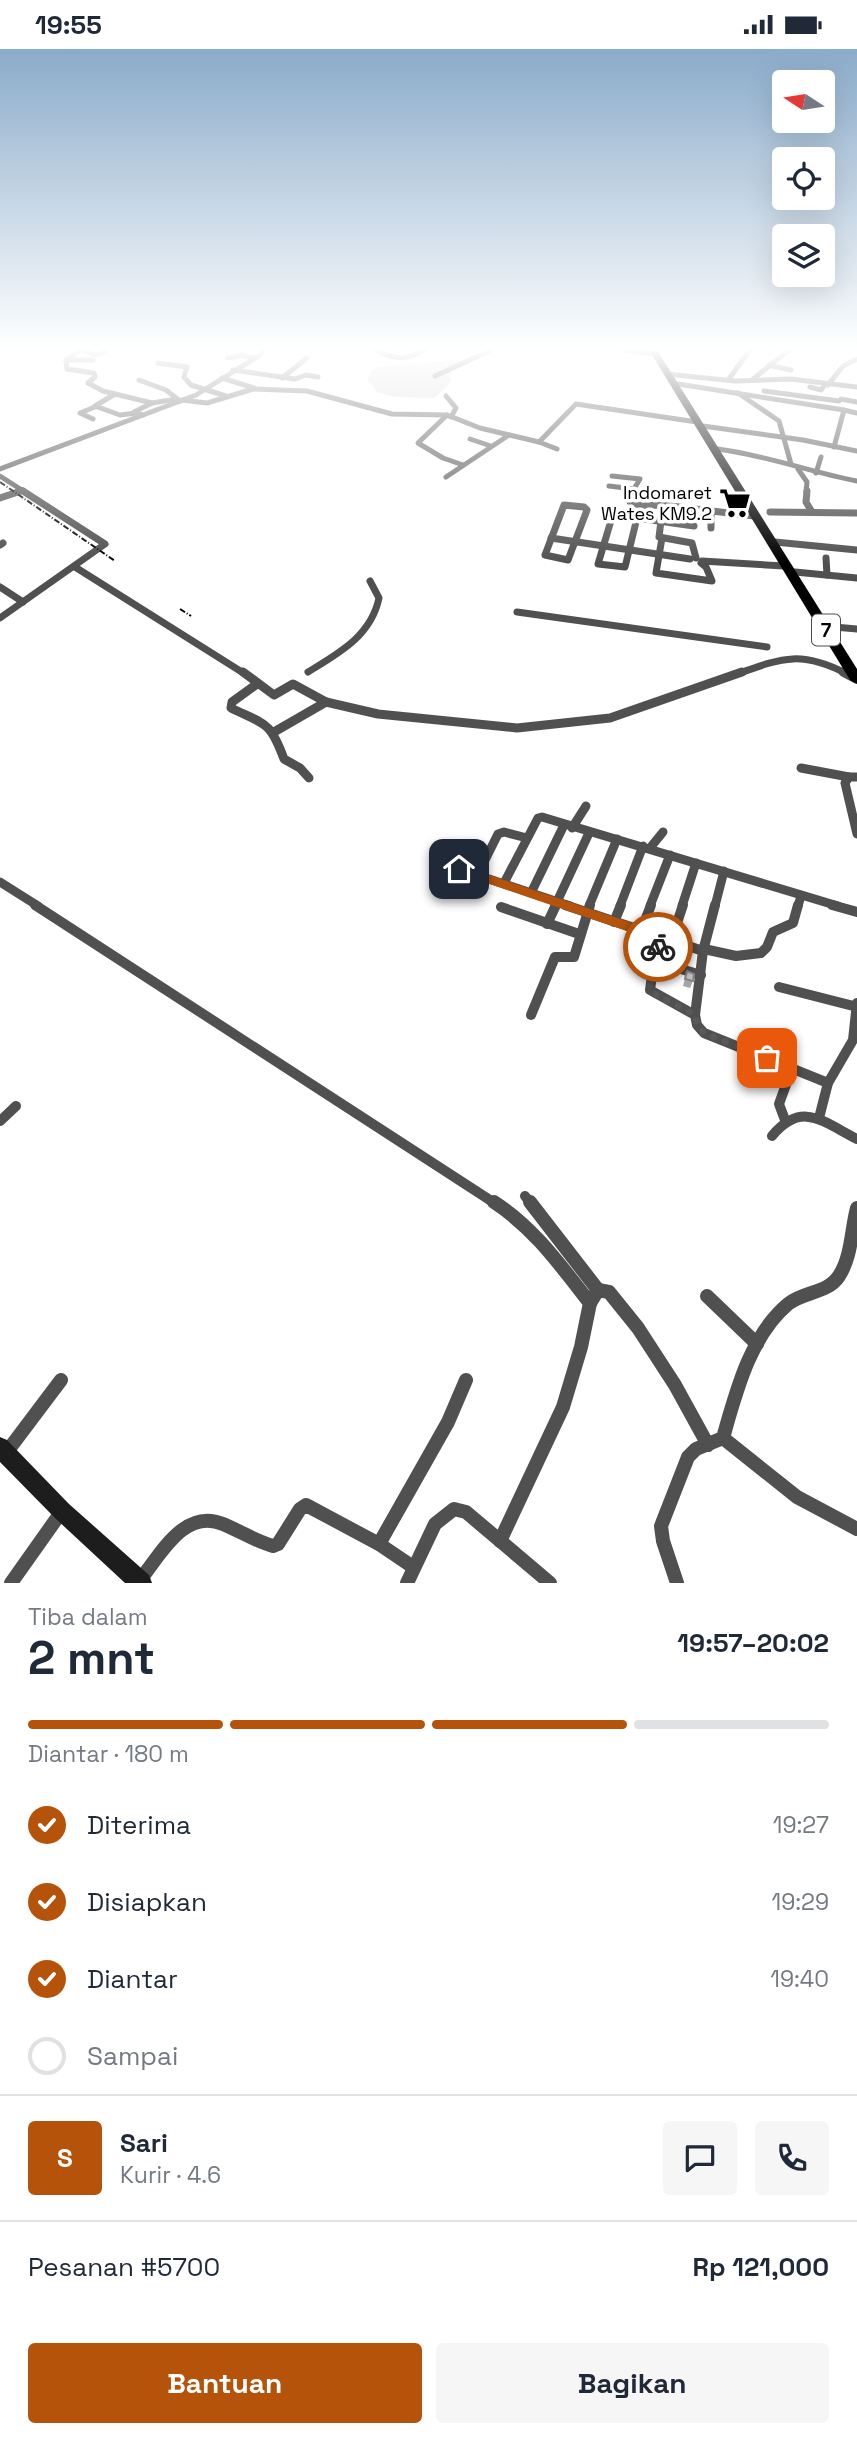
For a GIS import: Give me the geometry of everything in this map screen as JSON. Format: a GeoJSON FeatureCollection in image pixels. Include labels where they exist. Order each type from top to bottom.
{"type":"FeatureCollection","features":[{"type":"Feature","properties":{"kind":"highway"},"geometry":{"type":"LineString","coordinates":[[700,424],[762,513],[795,576]]}},
{"type":"Feature","properties":{"kind":"highway","name":"7"},"geometry":{"type":"LineString","coordinates":[[700,424],[762,513],[784,566],[795,576],[857,679]]}},
{"type":"Feature","properties":{"kind":"street"},"geometry":{"type":"LineString","coordinates":[[0,469],[125,422]]}},
{"type":"Feature","properties":{"kind":"street"},"geometry":{"type":"LineString","coordinates":[[443,422],[418,443],[443,458],[463,465]]}},
{"type":"Feature","properties":{"kind":"street"},"geometry":{"type":"LineString","coordinates":[[467,422],[558,449]]}},
{"type":"Feature","properties":{"kind":"street"},"geometry":{"type":"LineString","coordinates":[[539,442],[559,422]]}},
{"type":"Feature","properties":{"kind":"street"},"geometry":{"type":"LineString","coordinates":[[685,422],[857,451]]}},
{"type":"Feature","properties":{"kind":"street"},"geometry":{"type":"LineString","coordinates":[[780,422],[784,437],[784,452],[807,482],[806,502],[812,512]]}},
{"type":"Feature","properties":{"kind":"street"},"geometry":{"type":"LineString","coordinates":[[834,447],[841,422]]}},
{"type":"Feature","properties":{"kind":"street"},"geometry":{"type":"LineString","coordinates":[[446,477],[509,435]]}},
{"type":"Feature","properties":{"kind":"street"},"geometry":{"type":"LineString","coordinates":[[470,439],[491,446]]}},
{"type":"Feature","properties":{"kind":"street"},"geometry":{"type":"LineString","coordinates":[[60,446],[68,450]]}},
{"type":"Feature","properties":{"kind":"street"},"geometry":{"type":"LineString","coordinates":[[718,449],[750,453],[816,473],[857,481]]}},
{"type":"Feature","properties":{"kind":"street"},"geometry":{"type":"LineString","coordinates":[[816,473],[821,457]]}},
{"type":"Feature","properties":{"kind":"street"},"geometry":{"type":"LineString","coordinates":[[0,476],[104,543],[98,551],[76,567],[0,618]]}},
{"type":"Feature","properties":{"kind":"street"},"geometry":{"type":"LineString","coordinates":[[612,476],[639,478],[629,496],[632,503],[642,506],[663,505],[711,511],[762,513],[857,513]]}},
{"type":"Feature","properties":{"kind":"street"},"geometry":{"type":"LineString","coordinates":[[609,486],[634,489]]}},
{"type":"Feature","properties":{"kind":"street"},"geometry":{"type":"LineString","coordinates":[[0,498],[23,490]]}},
{"type":"Feature","properties":{"kind":"street"},"geometry":{"type":"LineString","coordinates":[[662,538],[690,542],[696,561],[706,567],[712,581],[656,573],[662,538],[659,537],[663,505]]}},
{"type":"Feature","properties":{"kind":"street"},"geometry":{"type":"LineString","coordinates":[[564,506],[584,507],[587,510],[576,542],[568,560],[545,556],[564,506]]}},
{"type":"Feature","properties":{"kind":"street"},"geometry":{"type":"LineString","coordinates":[[686,523],[687,508]]}},
{"type":"Feature","properties":{"kind":"street"},"geometry":{"type":"LineString","coordinates":[[711,511],[711,528]]}},
{"type":"Feature","properties":{"kind":"street"},"geometry":{"type":"LineString","coordinates":[[637,516],[625,567],[598,564],[612,515],[637,516],[694,526]]}},
{"type":"Feature","properties":{"kind":"street"},"geometry":{"type":"LineString","coordinates":[[551,538],[696,561],[784,566]]}},
{"type":"Feature","properties":{"kind":"street"},"geometry":{"type":"LineString","coordinates":[[775,542],[857,550]]}},
{"type":"Feature","properties":{"kind":"street"},"geometry":{"type":"LineString","coordinates":[[826,558],[827,575]]}},
{"type":"Feature","properties":{"kind":"street"},"geometry":{"type":"LineString","coordinates":[[686,578],[687,565],[696,561]]}},
{"type":"Feature","properties":{"kind":"street"},"geometry":{"type":"LineString","coordinates":[[76,567],[274,695],[293,684],[326,702],[378,714],[508,728],[610,718],[783,658],[824,662],[857,679]]}},
{"type":"Feature","properties":{"kind":"street"},"geometry":{"type":"LineString","coordinates":[[795,576],[857,578]]}},
{"type":"Feature","properties":{"kind":"street"},"geometry":{"type":"LineString","coordinates":[[309,672],[332,657],[371,624],[379,598],[370,581]]}},
{"type":"Feature","properties":{"kind":"street"},"geometry":{"type":"LineString","coordinates":[[0,587],[23,602]]}},
{"type":"Feature","properties":{"kind":"street"},"geometry":{"type":"LineString","coordinates":[[517,611],[767,647]]}},
{"type":"Feature","properties":{"kind":"street"},"geometry":{"type":"LineString","coordinates":[[823,626],[857,629]]}},
{"type":"Feature","properties":{"kind":"street"},"geometry":{"type":"LineString","coordinates":[[257,684],[232,702],[231,708],[261,721],[274,732],[282,756],[309,778]]}},
{"type":"Feature","properties":{"kind":"street"},"geometry":{"type":"LineString","coordinates":[[274,732],[326,702]]}},
{"type":"Feature","properties":{"kind":"street"},"geometry":{"type":"LineString","coordinates":[[802,768],[853,777]]}},
{"type":"Feature","properties":{"kind":"street"},"geometry":{"type":"LineString","coordinates":[[853,777],[845,783],[857,834]]}},
{"type":"Feature","properties":{"kind":"street"},"geometry":{"type":"LineString","coordinates":[[531,893],[568,826],[586,806]]}},
{"type":"Feature","properties":{"kind":"street"},"geometry":{"type":"LineString","coordinates":[[504,883],[539,817],[647,847],[857,912]]}},
{"type":"Feature","properties":{"kind":"street"},"geometry":{"type":"LineString","coordinates":[[478,874],[498,834],[504,832],[527,838]]}},
{"type":"Feature","properties":{"kind":"street"},"geometry":{"type":"LineString","coordinates":[[547,923],[589,832]]}},
{"type":"Feature","properties":{"kind":"street"},"geometry":{"type":"LineString","coordinates":[[614,922],[647,847],[663,832]]}},
{"type":"Feature","properties":{"kind":"street"},"geometry":{"type":"LineString","coordinates":[[530,1015],[555,957],[572,959],[586,913],[617,839]]}},
{"type":"Feature","properties":{"kind":"street"},"geometry":{"type":"LineString","coordinates":[[641,931],[670,855]]}},
{"type":"Feature","properties":{"kind":"street"},"geometry":{"type":"LineString","coordinates":[[695,1015],[650,990],[654,961],[666,939],[696,863]]}},
{"type":"Feature","properties":{"kind":"street"},"geometry":{"type":"LineString","coordinates":[[459,869],[666,939],[703,950],[733,955],[759,955],[766,949],[773,932],[793,923],[801,896]]}},
{"type":"Feature","properties":{"kind":"street"},"geometry":{"type":"LineString","coordinates":[[724,871],[703,950],[695,1015],[697,1025],[704,1033],[828,1083]]}},
{"type":"Feature","properties":{"kind":"street"},"geometry":{"type":"LineString","coordinates":[[0,882],[514,1215],[538,1237],[590,1303]]}},
{"type":"Feature","properties":{"kind":"street"},"geometry":{"type":"LineString","coordinates":[[501,907],[579,934]]}},
{"type":"Feature","properties":{"kind":"street"},"geometry":{"type":"LineString","coordinates":[[654,961],[701,975]]}},
{"type":"Feature","properties":{"kind":"street"},"geometry":{"type":"LineString","coordinates":[[779,987],[857,1005],[851,1046],[828,1083],[819,1118]]}},
{"type":"Feature","properties":{"kind":"street"},"geometry":{"type":"LineString","coordinates":[[785,1120],[779,1104],[792,1068]]}},
{"type":"Feature","properties":{"kind":"street"},"geometry":{"type":"LineString","coordinates":[[0,1121],[16,1106]]}},
{"type":"Feature","properties":{"kind":"street"},"geometry":{"type":"LineString","coordinates":[[772,1136],[785,1120],[800,1115],[819,1118],[857,1139]]}},
{"type":"Feature","properties":{"kind":"street"},"geometry":{"type":"LineString","coordinates":[[525,1196],[598,1290],[609,1292],[634,1319],[669,1372],[708,1445]]}},
{"type":"Feature","properties":{"kind":"street"},"geometry":{"type":"LineString","coordinates":[[723,1438],[737,1383],[758,1344],[789,1303],[832,1284],[844,1264],[857,1208]]}},
{"type":"Feature","properties":{"kind":"street"},"geometry":{"type":"LineString","coordinates":[[500,1541],[563,1407],[581,1347],[590,1303],[598,1290]]}},
{"type":"Feature","properties":{"kind":"street"},"geometry":{"type":"LineString","coordinates":[[707,1296],[758,1344]]}},
{"type":"Feature","properties":{"kind":"street"},"geometry":{"type":"LineString","coordinates":[[61,1380],[3,1450],[62,1511],[140,1582],[184,1526],[196,1521],[220,1521],[273,1546],[278,1544],[300,1509],[306,1505],[379,1544],[413,1567]]}},
{"type":"Feature","properties":{"kind":"street"},"geometry":{"type":"LineString","coordinates":[[379,1544],[447,1422],[466,1380]]}},
{"type":"Feature","properties":{"kind":"street"},"geometry":{"type":"LineString","coordinates":[[677,1583],[663,1541],[663,1518],[688,1457],[696,1449],[723,1438]]}},
{"type":"Feature","properties":{"kind":"street"},"geometry":{"type":"LineString","coordinates":[[723,1438],[765,1475],[797,1497],[857,1529]]}},
{"type":"Feature","properties":{"kind":"street"},"geometry":{"type":"LineString","coordinates":[[407,1583],[435,1524],[450,1510],[466,1512],[550,1583]]}},
{"type":"Feature","properties":{"kind":"street"},"geometry":{"type":"LineString","coordinates":[[11,1583],[62,1511]]}},
{"type":"Feature","properties":{"kind":"building"},"geometry":{"type":"Polygon","coordinates":[[[687,971],[694,974],[693,981],[685,979],[687,971]]]}},
{"type":"Feature","properties":{"kind":"railway"},"geometry":{"type":"LineString","coordinates":[[0,482],[115,561]]}},
{"type":"Feature","properties":{"kind":"railway"},"geometry":{"type":"LineString","coordinates":[[180,609],[191,616]]}},
{"type":"Feature","properties":{"kind":"way so far"},"geometry":{"type":"LineString","coordinates":[[658,947],[650,990],[674,1006],[695,1015],[697,1025],[704,1033],[767,1058]]}},
{"type":"Feature","properties":{"kind":"place","name":"Indomaret Wates KM9.2"},"geometry":{"type":"Point","coordinates":[735,503]}},
{"type":"Feature","properties":{"kind":"route"},"geometry":{"type":"LineString","coordinates":[[459,869],[661,937],[658,947]]}}]}
